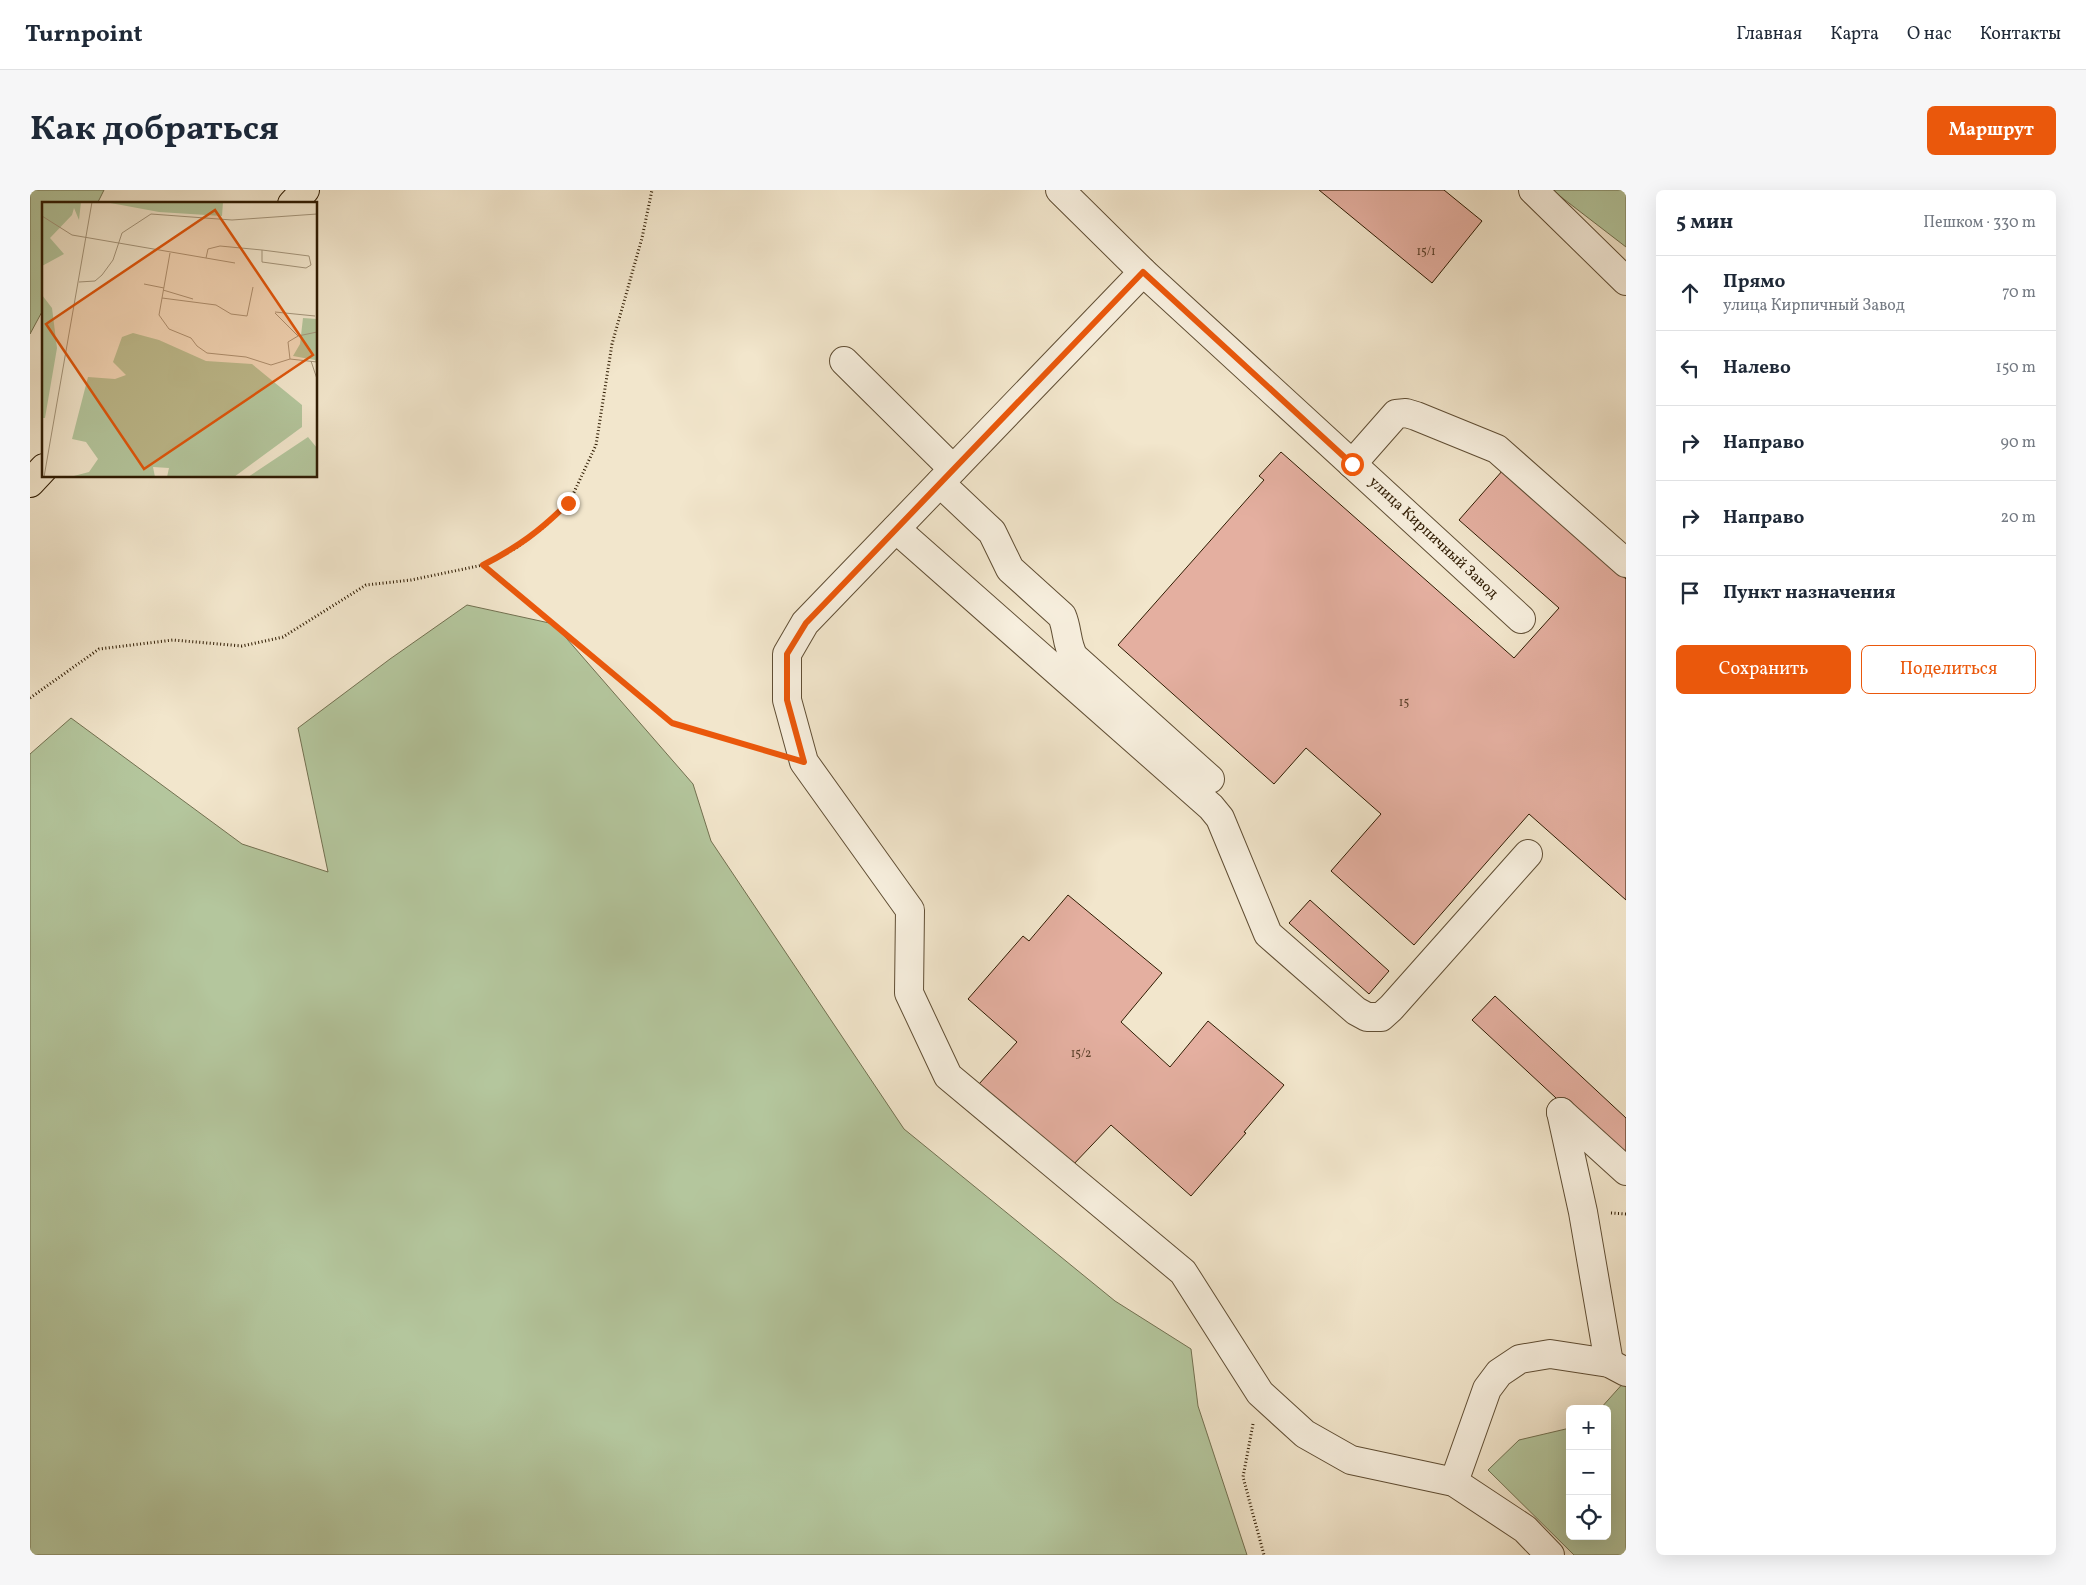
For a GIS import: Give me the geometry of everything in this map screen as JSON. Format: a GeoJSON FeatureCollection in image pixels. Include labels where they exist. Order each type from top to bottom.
{"type":"FeatureCollection","features":[{"type":"Feature","properties":{"kind":"main road"},"geometry":{"type":"LineString","coordinates":[[294,202],[305,190]]}},
{"type":"Feature","properties":{"kind":"main road"},"geometry":{"type":"LineString","coordinates":[[30,483],[42,470]]}},
{"type":"Feature","properties":{"kind":"street","name":"улица Кирпичный Завод"},"geometry":{"type":"LineString","coordinates":[[1060,190],[1143,272],[1521,619]]}},
{"type":"Feature","properties":{"kind":"street"},"geometry":{"type":"LineString","coordinates":[[1533,190],[1626,281]]}},
{"type":"Feature","properties":{"kind":"street"},"geometry":{"type":"LineString","coordinates":[[1143,272],[806,623],[787,654],[787,700],[804,762],[910,910],[909,993],[948,1076],[1183,1272],[1260,1393],[1305,1434],[1351,1460],[1454,1482],[1525,1530],[1550,1555]]}},
{"type":"Feature","properties":{"kind":"street"},"geometry":{"type":"LineString","coordinates":[[844,361],[947,476],[992,532],[1010,569],[1062,616],[1065,623],[1068,648],[1074,657],[1210,779]]}},
{"type":"Feature","properties":{"kind":"street"},"geometry":{"type":"LineString","coordinates":[[1352,464],[1396,414],[1406,413],[1416,416],[1497,449],[1626,563]]}},
{"type":"Feature","properties":{"kind":"street"},"geometry":{"type":"LineString","coordinates":[[896,529],[1211,807],[1220,818],[1268,934],[1361,1014],[1367,1017],[1382,1017],[1528,854]]}},
{"type":"Feature","properties":{"kind":"street"},"geometry":{"type":"LineString","coordinates":[[1454,1482],[1487,1389],[1499,1373],[1520,1359],[1550,1354],[1617,1368],[1561,1112],[1626,1171]]}},
{"type":"Feature","properties":{"kind":"path"},"geometry":{"type":"LineString","coordinates":[[30,698],[98,649],[173,640],[242,646],[283,637],[366,585],[411,580],[483,565],[516,548],[544,527],[568,503],[596,445],[612,344],[642,238],[652,190]]}},
{"type":"Feature","properties":{"kind":"path"},"geometry":{"type":"LineString","coordinates":[[483,565],[672,723],[804,762]]}},
{"type":"Feature","properties":{"kind":"path"},"geometry":{"type":"LineString","coordinates":[[1260,1393],[1243,1477],[1264,1555]]}},
{"type":"Feature","properties":{"kind":"green space"},"geometry":{"type":"Polygon","coordinates":[[[30,190],[104,190],[98,202],[42,202],[42,312],[30,334],[30,190]]]}},
{"type":"Feature","properties":{"kind":"green space"},"geometry":{"type":"Polygon","coordinates":[[[1552,190],[1626,190],[1626,247],[1552,190]]]}},
{"type":"Feature","properties":{"kind":"green space"},"geometry":{"type":"Polygon","coordinates":[[[467,605],[554,624],[693,784],[711,841],[904,1129],[1115,1301],[1191,1349],[1198,1406],[1247,1555],[30,1555],[30,754],[71,718],[242,844],[328,872],[298,728],[390,659],[467,605]]]}},
{"type":"Feature","properties":{"kind":"green space"},"geometry":{"type":"Polygon","coordinates":[[[1626,1380],[1626,1555],[1574,1555],[1488,1470],[1519,1440],[1566,1429],[1566,1540],[1611,1540],[1611,1405],[1604,1405],[1626,1380]]]}},
{"type":"Feature","properties":{"kind":"building"},"geometry":{"type":"Polygon","coordinates":[[[1319,190],[1444,190],[1482,221],[1432,283],[1319,190]]]}},
{"type":"Feature","properties":{"kind":"building"},"geometry":{"type":"Polygon","coordinates":[[[1281,452],[1514,658],[1559,608],[1459,520],[1503,470],[1626,579],[1626,900],[1529,814],[1414,945],[1331,871],[1381,814],[1306,748],[1274,784],[1118,645],[1264,480],[1259,476],[1281,452]]]}},
{"type":"Feature","properties":{"kind":"building"},"geometry":{"type":"Polygon","coordinates":[[[1068,895],[1162,973],[1121,1022],[1170,1067],[1208,1021],[1284,1085],[1244,1132],[1246,1133],[1191,1196],[1111,1125],[1071,1167],[979,1084],[1017,1042],[968,999],[1023,936],[1029,941],[1068,895]]]}},
{"type":"Feature","properties":{"kind":"building"},"geometry":{"type":"Polygon","coordinates":[[[1310,900],[1389,971],[1369,994],[1289,923],[1310,900]]]}},
{"type":"Feature","properties":{"kind":"building"},"geometry":{"type":"Polygon","coordinates":[[[1495,996],[1626,1118],[1626,1163],[1472,1020],[1495,996]]]}},
{"type":"Feature","properties":{"kind":"route"},"geometry":{"type":"LineString","coordinates":[[568,503],[544,527],[516,548],[483,565],[672,723],[804,762],[787,700],[787,654],[806,623],[1143,272],[1352,464]]}}]}
